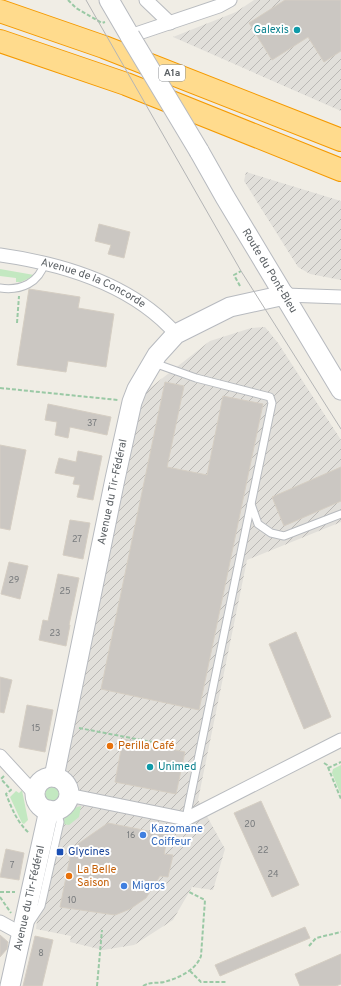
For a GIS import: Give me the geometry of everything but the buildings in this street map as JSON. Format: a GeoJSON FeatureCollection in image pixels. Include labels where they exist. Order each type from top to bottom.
{"type":"FeatureCollection","features":[{"type":"Feature","properties":{"kind":"highway","name":"A1a"},"geometry":{"type":"LineString","coordinates":[[0,11],[112,50],[341,140]]}},
{"type":"Feature","properties":{"kind":"highway","name":"A1a"},"geometry":{"type":"LineString","coordinates":[[0,41],[126,84],[341,170]]}},
{"type":"Feature","properties":{"kind":"street","name":"Route du Pont-Bleu"},"geometry":{"type":"LineString","coordinates":[[109,0],[341,390]]}},
{"type":"Feature","properties":{"kind":"street"},"geometry":{"type":"LineString","coordinates":[[146,0],[170,23]]}},
{"type":"Feature","properties":{"kind":"street"},"geometry":{"type":"LineString","coordinates":[[130,36],[219,6],[230,0]]}},
{"type":"Feature","properties":{"kind":"street","name":"Avenue de la Concorde"},"geometry":{"type":"LineString","coordinates":[[0,255],[45,262],[90,276],[154,313],[176,334]]}},
{"type":"Feature","properties":{"kind":"street"},"geometry":{"type":"LineString","coordinates":[[285,295],[341,296]]}},
{"type":"Feature","properties":{"kind":"street","name":"Avenue du Tir-Fédéral"},"geometry":{"type":"LineString","coordinates":[[54,777],[132,402],[152,362],[166,343],[176,334],[230,306],[285,295]]}},
{"type":"Feature","properties":{"kind":"street"},"geometry":{"type":"LineString","coordinates":[[0,756],[13,768],[35,794],[39,805],[58,805],[186,819],[341,740]]}},
{"type":"Feature","properties":{"kind":"street"},"geometry":{"type":"LineString","coordinates":[[35,794],[36,787],[40,781],[45,778],[54,777],[64,782],[67,786],[58,805]]}},
{"type":"Feature","properties":{"kind":"street","name":"Avenue du Tir-Fédéral"},"geometry":{"type":"LineString","coordinates":[[10,986],[22,934],[58,805]]}},
{"type":"Feature","properties":{"kind":"street"},"geometry":{"type":"LineString","coordinates":[[0,922],[22,934]]}},
{"type":"Feature","properties":{"kind":"lane"},"geometry":{"type":"LineString","coordinates":[[0,288],[10,289],[20,287],[37,279],[42,273],[45,262]]}},
{"type":"Feature","properties":{"kind":"lane"},"geometry":{"type":"LineString","coordinates":[[152,362],[196,378],[270,398],[272,403],[186,819]]}},
{"type":"Feature","properties":{"kind":"lane"},"geometry":{"type":"LineString","coordinates":[[250,504],[258,524],[271,533],[284,536],[341,514]]}},
{"type":"Feature","properties":{"kind":"path"},"geometry":{"type":"LineString","coordinates":[[68,0],[76,8],[102,23],[106,22]]}},
{"type":"Feature","properties":{"kind":"path"},"geometry":{"type":"LineString","coordinates":[[240,286],[234,275],[241,271]]}},
{"type":"Feature","properties":{"kind":"path"},"geometry":{"type":"LineString","coordinates":[[17,322],[20,287]]}},
{"type":"Feature","properties":{"kind":"path"},"geometry":{"type":"LineString","coordinates":[[0,388],[132,402]]}},
{"type":"Feature","properties":{"kind":"path"},"geometry":{"type":"LineString","coordinates":[[75,727],[157,742]]}},
{"type":"Feature","properties":{"kind":"path"},"geometry":{"type":"LineString","coordinates":[[308,756],[327,765],[341,799]]}},
{"type":"Feature","properties":{"kind":"path"},"geometry":{"type":"LineString","coordinates":[[328,768],[341,762]]}},
{"type":"Feature","properties":{"kind":"path"},"geometry":{"type":"LineString","coordinates":[[13,768],[1,779],[11,790],[6,794],[18,821],[33,836]]}},
{"type":"Feature","properties":{"kind":"path"},"geometry":{"type":"LineString","coordinates":[[0,892],[22,892]]}},
{"type":"Feature","properties":{"kind":"path"},"geometry":{"type":"LineString","coordinates":[[143,986],[151,982],[163,982],[190,971],[199,963],[201,956],[205,900],[189,892]]}},
{"type":"Feature","properties":{"kind":"path"},"geometry":{"type":"LineString","coordinates":[[0,897],[12,915]]}},
{"type":"Feature","properties":{"kind":"path"},"geometry":{"type":"LineString","coordinates":[[97,986],[102,930]]}},
{"type":"Feature","properties":{"kind":"path"},"geometry":{"type":"LineString","coordinates":[[309,946],[316,938],[341,932]]}},
{"type":"Feature","properties":{"kind":"path"},"geometry":{"type":"LineString","coordinates":[[190,971],[201,982],[226,982]]}},
{"type":"Feature","properties":{"kind":"shaded area"},"geometry":{"type":"Polygon","coordinates":[[[254,0],[341,0],[341,111],[173,37],[236,12],[254,0]]]}},
{"type":"Feature","properties":{"kind":"shaded area"},"geometry":{"type":"Polygon","coordinates":[[[246,172],[341,201],[341,280],[310,274],[298,267],[244,181],[246,172]]]}},
{"type":"Feature","properties":{"kind":"shaded area"},"geometry":{"type":"Polygon","coordinates":[[[265,327],[278,343],[341,440],[341,522],[247,560],[198,800],[225,849],[213,890],[192,887],[173,920],[134,945],[103,950],[70,942],[71,936],[36,929],[54,777],[132,402],[210,341],[251,328],[265,327]]]}},
{"type":"Feature","properties":{"kind":"green space"},"geometry":{"type":"Polygon","coordinates":[[[0,269],[34,276],[21,282],[16,282],[16,278],[0,276],[0,269]]]}},
{"type":"Feature","properties":{"kind":"green space"},"geometry":{"type":"Polygon","coordinates":[[[341,765],[341,795],[332,773],[333,769],[341,765]]]}},
{"type":"Feature","properties":{"kind":"green space"},"geometry":{"type":"Polygon","coordinates":[[[49,787],[55,787],[59,791],[59,797],[55,801],[49,801],[45,797],[45,791],[49,787]]]}},
{"type":"Feature","properties":{"kind":"green space"},"geometry":{"type":"Polygon","coordinates":[[[22,790],[28,820],[24,824],[22,823],[10,797],[16,791],[19,793],[22,790]]]}},
{"type":"Feature","properties":{"kind":"green space"},"geometry":{"type":"Polygon","coordinates":[[[81,806],[79,817],[69,825],[63,824],[69,812],[74,808],[81,806]]]}},
{"type":"Feature","properties":{"kind":"tram line"},"geometry":{"type":"LineString","coordinates":[[86,0],[241,271],[341,429]]}},
{"type":"Feature","properties":{"kind":"place","name":"Galexis"},"geometry":{"type":"Point","coordinates":[297,30]}},
{"type":"Feature","properties":{"kind":"place","name":"Perilla Café"},"geometry":{"type":"Point","coordinates":[110,746]}},
{"type":"Feature","properties":{"kind":"place","name":"Unimed"},"geometry":{"type":"Point","coordinates":[150,767]}},
{"type":"Feature","properties":{"kind":"place","name":"Kazomane Coiffeur"},"geometry":{"type":"Point","coordinates":[143,835]}},
{"type":"Feature","properties":{"kind":"place","name":"Glycines"},"geometry":{"type":"Point","coordinates":[60,852]}},
{"type":"Feature","properties":{"kind":"place","name":"La Belle Saison"},"geometry":{"type":"Point","coordinates":[69,876]}},
{"type":"Feature","properties":{"kind":"place","name":"Migros"},"geometry":{"type":"Point","coordinates":[124,886]}}]}
